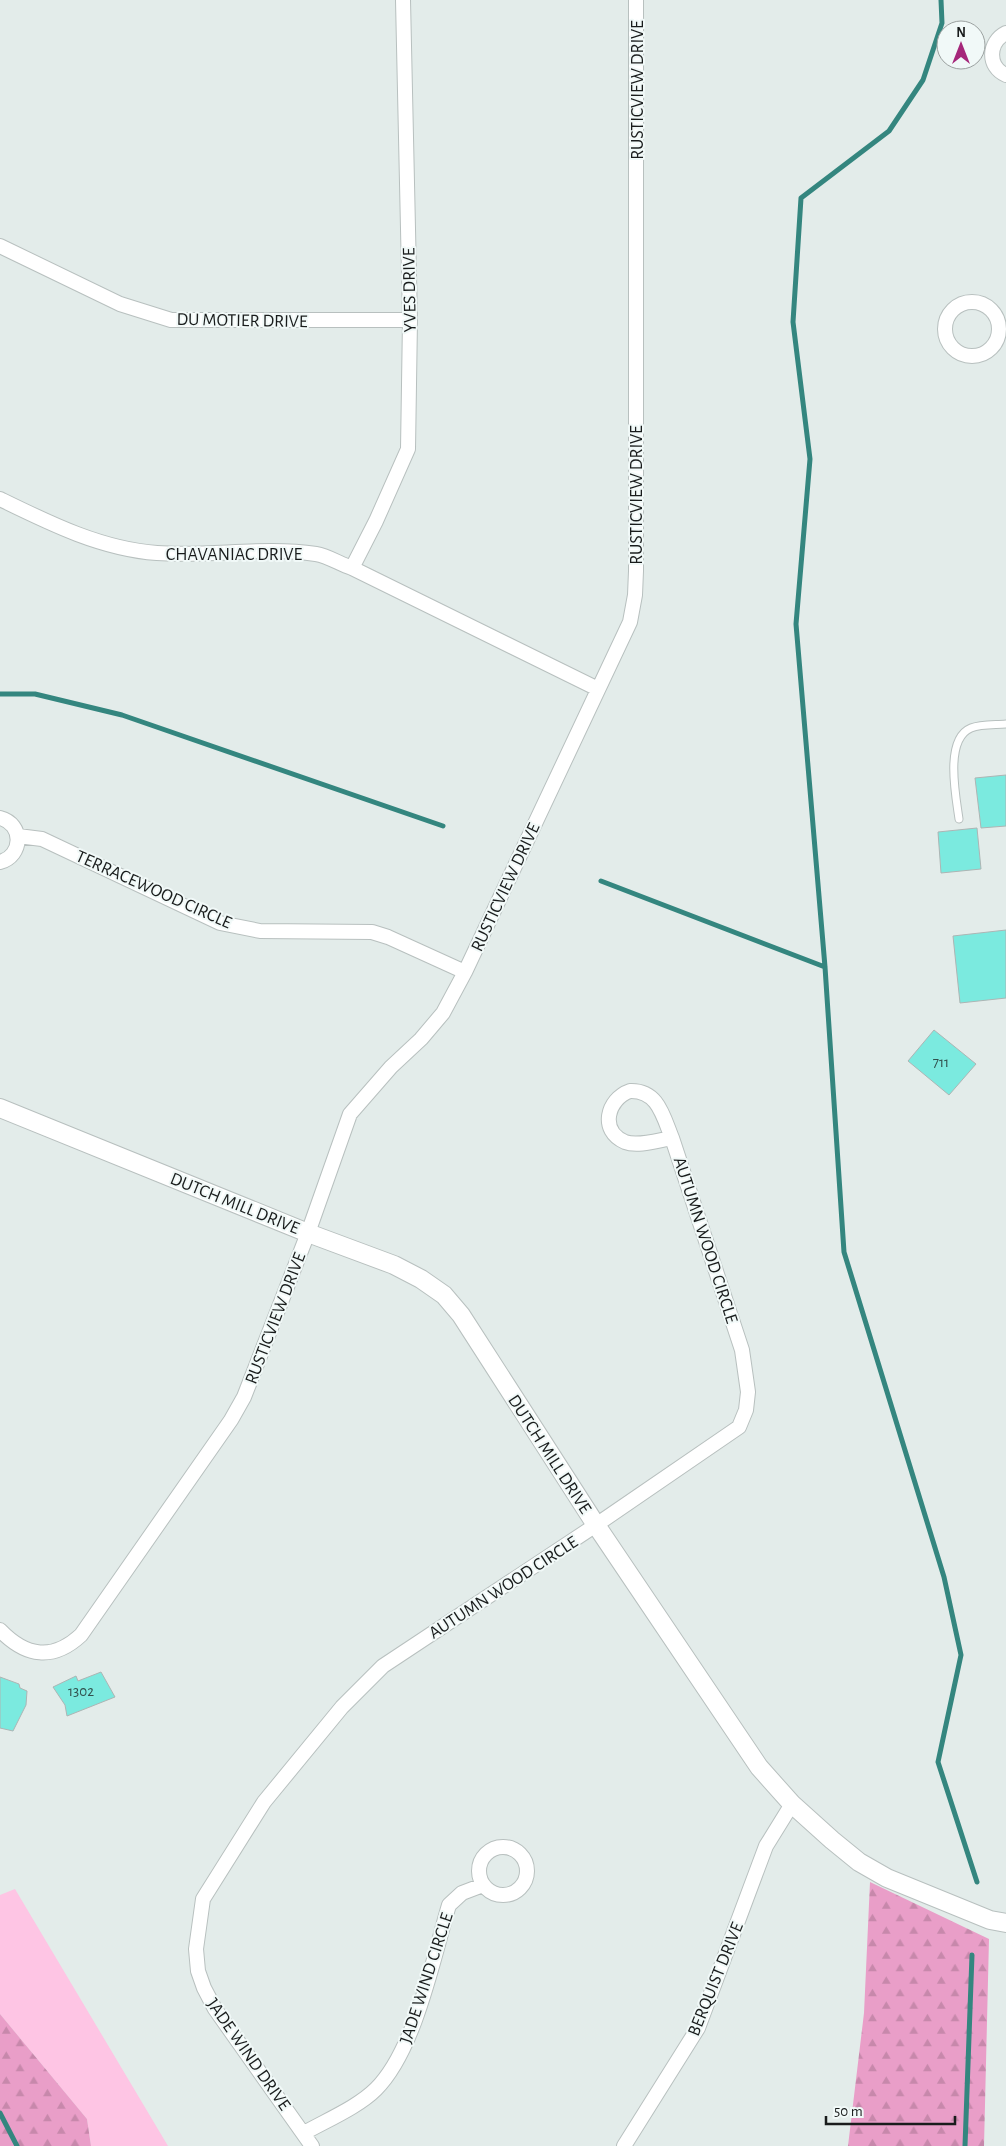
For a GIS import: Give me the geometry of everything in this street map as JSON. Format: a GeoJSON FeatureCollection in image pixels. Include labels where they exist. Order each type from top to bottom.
{"type":"FeatureCollection","features":[{"type":"Feature","properties":{"kind":"street","name":"YVES DRIVE"},"geometry":{"type":"LineString","coordinates":[[352,568],[376,521],[408,449],[410,320],[403,0]]}},
{"type":"Feature","properties":{"kind":"street","name":"RUSTICVIEW DRIVE"},"geometry":{"type":"LineString","coordinates":[[0,1630],[11,1641],[40,1653],[57,1651],[70,1645],[81,1636],[231,1420],[244,1397],[308,1233],[350,1114],[443,1013],[465,972],[630,622],[635,595],[636,0]]}},
{"type":"Feature","properties":{"kind":"street"},"geometry":{"type":"LineString","coordinates":[[1006,34],[996,41],[992,54],[996,68],[1006,75]]}},
{"type":"Feature","properties":{"kind":"street","name":"DU MOTIER DRIVE"},"geometry":{"type":"LineString","coordinates":[[0,246],[120,304],[171,320],[410,320]]}},
{"type":"Feature","properties":{"kind":"street","name":"CHAVANIAC DRIVE"},"geometry":{"type":"LineString","coordinates":[[0,499],[54,524],[126,550],[158,553],[278,552],[318,554],[352,568],[598,690]]}},
{"type":"Feature","properties":{"kind":"street"},"geometry":{"type":"LineString","coordinates":[[0,818],[11,823],[18,836],[16,851],[11,857],[0,862]]}},
{"type":"Feature","properties":{"kind":"street","name":"TERRACEWOOD CIRCLE"},"geometry":{"type":"LineString","coordinates":[[18,836],[42,839],[220,923],[260,931],[372,932],[388,937],[465,972]]}},
{"type":"Feature","properties":{"kind":"street","name":"AUTUMN WOOD CIRCLE"},"geometry":{"type":"LineString","coordinates":[[198,1927],[203,1899],[264,1802],[348,1700],[382,1666],[596,1526],[739,1426],[746,1410],[748,1392],[742,1350],[672,1138],[660,1108],[648,1094],[640,1091],[623,1094],[615,1100],[608,1116],[611,1129],[624,1142],[633,1144],[672,1138]]}},
{"type":"Feature","properties":{"kind":"street","name":"DUTCH MILL DRIVE"},"geometry":{"type":"LineString","coordinates":[[0,1108],[308,1233],[394,1264],[444,1295],[462,1315],[596,1526],[760,1767],[792,1804],[859,1862],[887,1878],[990,1920],[1006,1924]]}},
{"type":"Feature","properties":{"kind":"street","name":"BERQUIST DRIVE"},"geometry":{"type":"LineString","coordinates":[[624,2146],[698,2028],[766,1846],[792,1804]]}},
{"type":"Feature","properties":{"kind":"street","name":"JADE WIND CIRCLE"},"geometry":{"type":"LineString","coordinates":[[304,2132],[340,2113],[375,2089],[392,2069],[405,2045],[418,2011],[449,1905],[462,1893],[482,1885]]}},
{"type":"Feature","properties":{"kind":"street","name":"JADE WIND DRIVE"},"geometry":{"type":"LineString","coordinates":[[198,1927],[196,1949],[198,1971],[215,2009],[304,2132],[312,2146]]}},
{"type":"Feature","properties":{"kind":"lane"},"geometry":{"type":"LineString","coordinates":[[959,820],[953,766],[959,740],[964,732],[972,728],[1006,724]]}},
{"type":"Feature","properties":{"kind":"shaded area"},"geometry":{"type":"Polygon","coordinates":[[[15,1889],[168,2146],[91,2146],[87,2119],[0,2014],[0,1895],[15,1889]]]}},
{"type":"Feature","properties":{"kind":"green space"},"geometry":{"type":"Polygon","coordinates":[[[870,1882],[989,1939],[984,2146],[848,2146],[864,2013],[870,1882]]]}},
{"type":"Feature","properties":{"kind":"green space"},"geometry":{"type":"Polygon","coordinates":[[[0,2014],[87,2119],[91,2146],[0,2146],[0,2014]]]}},
{"type":"Feature","properties":{"kind":"building"},"geometry":{"type":"Polygon","coordinates":[[[1006,775],[1006,826],[981,828],[975,778],[1006,775]]]}},
{"type":"Feature","properties":{"kind":"building"},"geometry":{"type":"Polygon","coordinates":[[[977,828],[981,869],[941,873],[938,832],[977,828]]]}},
{"type":"Feature","properties":{"kind":"building"},"geometry":{"type":"Polygon","coordinates":[[[1006,930],[1006,998],[960,1003],[953,936],[1006,930]]]}},
{"type":"Feature","properties":{"kind":"building"},"geometry":{"type":"Polygon","coordinates":[[[934,1030],[976,1064],[949,1095],[908,1061],[934,1030]]]}},
{"type":"Feature","properties":{"kind":"building"},"geometry":{"type":"Polygon","coordinates":[[[101,1672],[115,1697],[67,1716],[65,1705],[53,1687],[76,1676],[78,1681],[101,1672]]]}},
{"type":"Feature","properties":{"kind":"building"},"geometry":{"type":"Polygon","coordinates":[[[0,1677],[19,1684],[20,1688],[27,1691],[26,1705],[13,1731],[0,1728],[0,1677]]]}},
{"type":"Feature","properties":{"kind":"waterway"},"geometry":{"type":"LineString","coordinates":[[941,0],[942,23],[923,80],[889,131],[801,198],[793,322],[810,459],[796,624],[825,967],[844,1252],[944,1577],[961,1655],[938,1762],[977,1882]]}},
{"type":"Feature","properties":{"kind":"waterway"},"geometry":{"type":"LineString","coordinates":[[0,694],[35,694],[122,715],[443,826]]}},
{"type":"Feature","properties":{"kind":"waterway"},"geometry":{"type":"LineString","coordinates":[[601,881],[825,967]]}},
{"type":"Feature","properties":{"kind":"waterway"},"geometry":{"type":"LineString","coordinates":[[965,2146],[972,1955]]}},
{"type":"Feature","properties":{"kind":"waterway"},"geometry":{"type":"LineString","coordinates":[[0,2113],[17,2146]]}}]}
